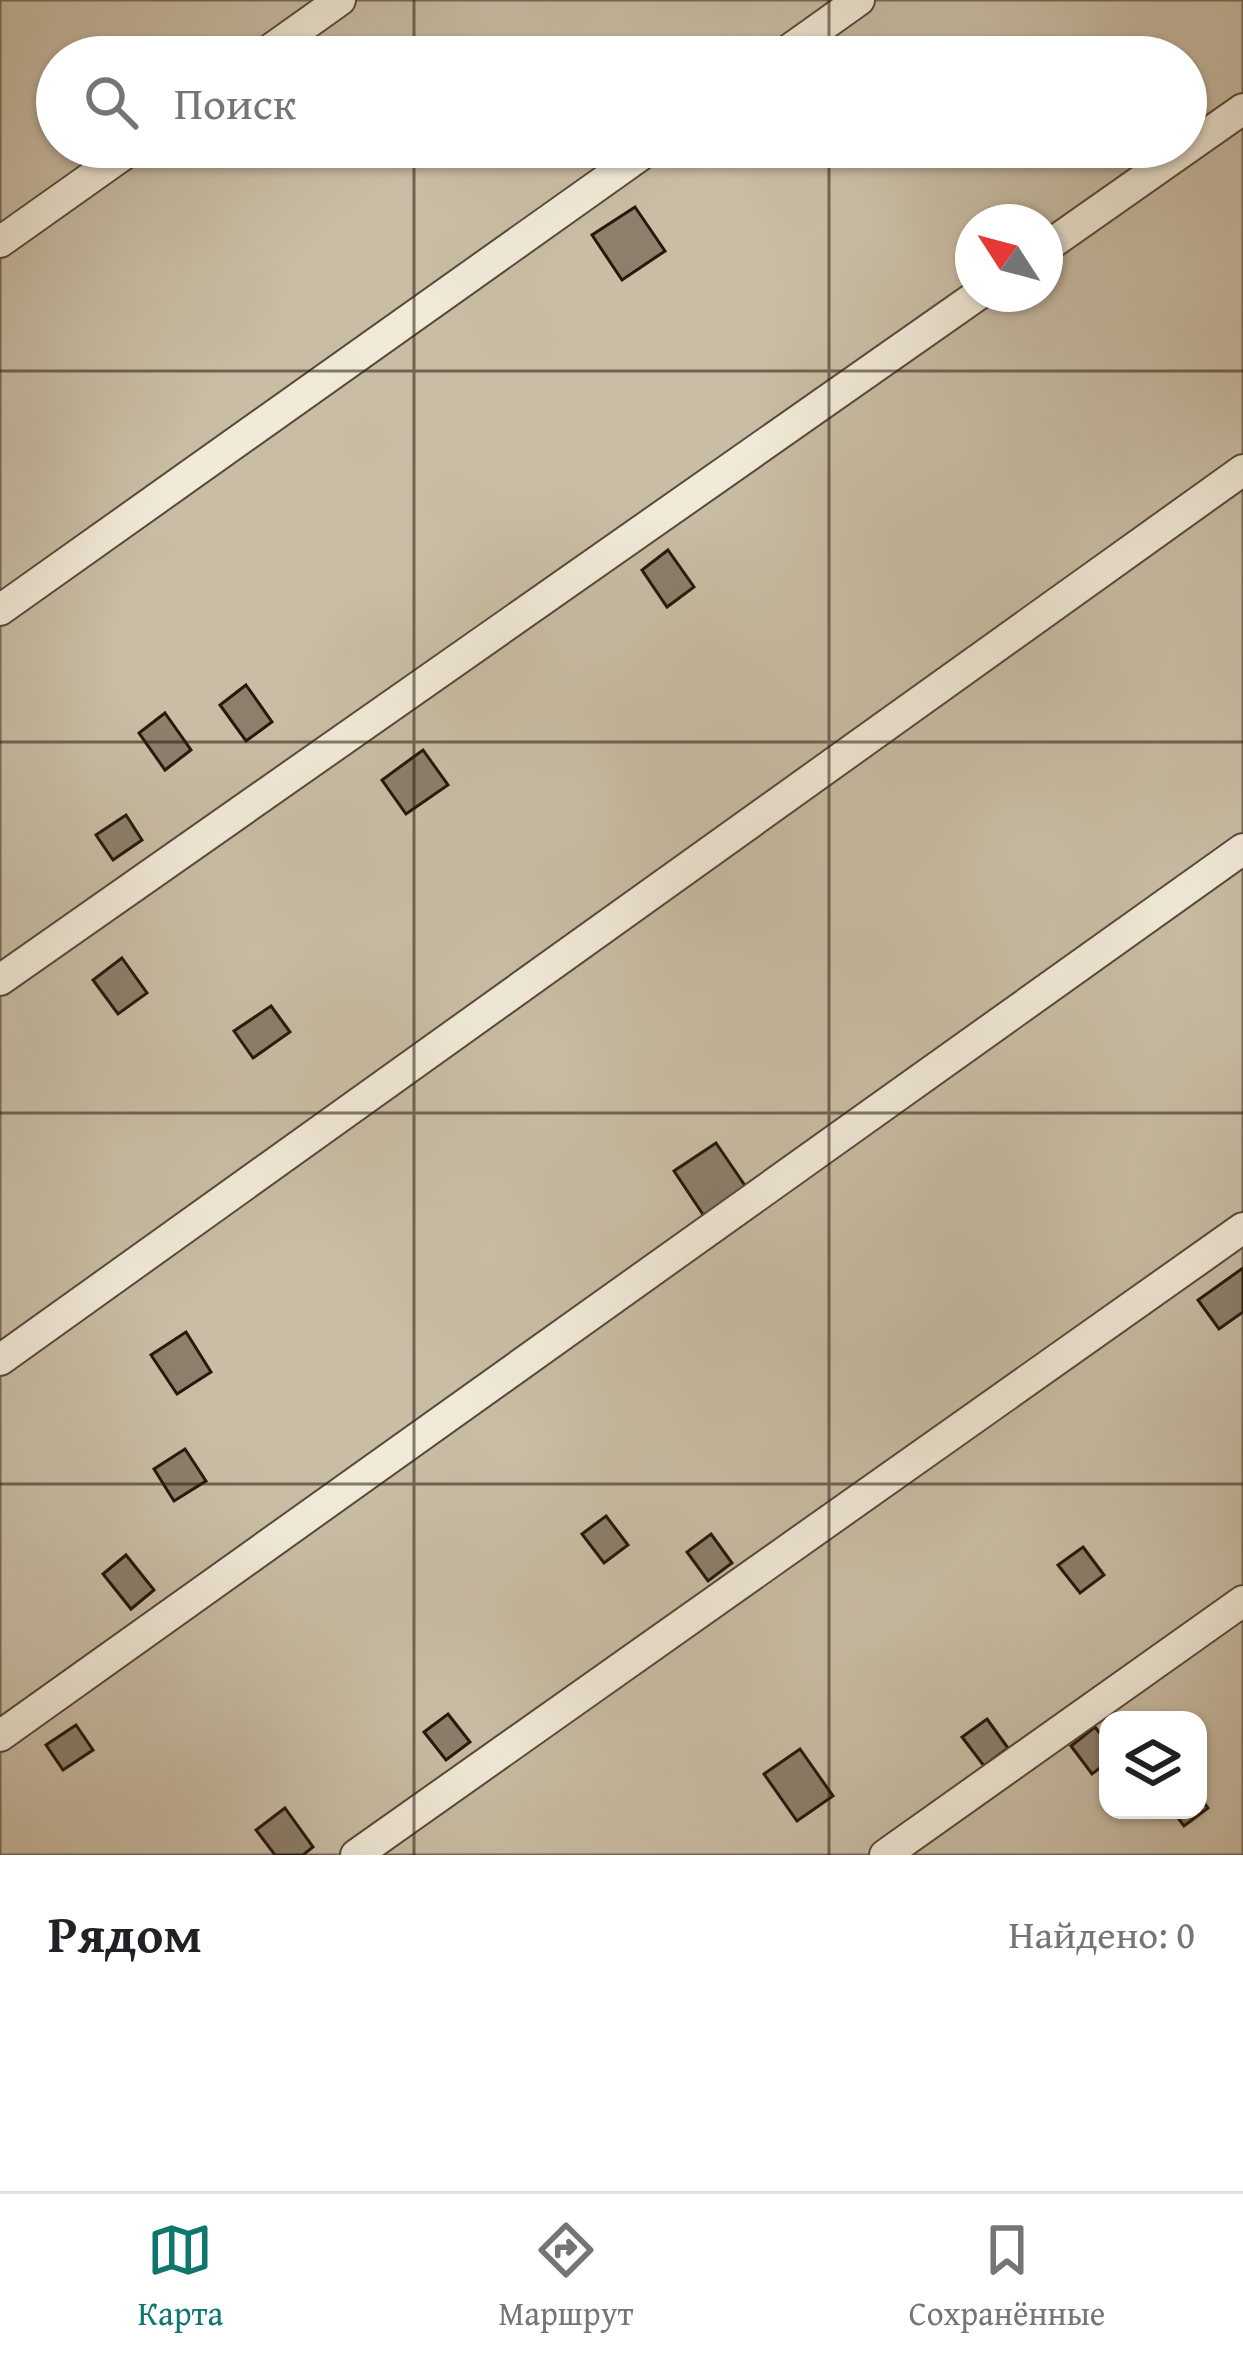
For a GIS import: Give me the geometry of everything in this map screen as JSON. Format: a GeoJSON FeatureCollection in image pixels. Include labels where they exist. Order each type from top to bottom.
{"type":"FeatureCollection","features":[{"type":"Feature","properties":{"kind":"lane"},"geometry":{"type":"LineString","coordinates":[[289,36],[340,0]]}},
{"type":"Feature","properties":{"kind":"lane"},"geometry":{"type":"LineString","coordinates":[[808,36],[859,0]]}},
{"type":"Feature","properties":{"kind":"lane"},"geometry":{"type":"LineString","coordinates":[[1207,134],[1243,109]]}},
{"type":"Feature","properties":{"kind":"lane"},"geometry":{"type":"LineString","coordinates":[[0,242],[104,168]]}},
{"type":"Feature","properties":{"kind":"lane"},"geometry":{"type":"LineString","coordinates":[[0,610],[622,168]]}},
{"type":"Feature","properties":{"kind":"lane"},"geometry":{"type":"LineString","coordinates":[[1063,235],[1159,168]]}},
{"type":"Feature","properties":{"kind":"lane"},"geometry":{"type":"LineString","coordinates":[[0,980],[955,311]]}},
{"type":"Feature","properties":{"kind":"lane"},"geometry":{"type":"LineString","coordinates":[[0,1360],[1243,470]]}},
{"type":"Feature","properties":{"kind":"lane"},"geometry":{"type":"LineString","coordinates":[[0,1736],[1243,849]]}},
{"type":"Feature","properties":{"kind":"lane"},"geometry":{"type":"LineString","coordinates":[[356,1855],[1243,1228]]}},
{"type":"Feature","properties":{"kind":"lane"},"geometry":{"type":"LineString","coordinates":[[885,1855],[1243,1601]]}},
{"type":"Feature","properties":{"kind":"shaded area"},"geometry":{"type":"Polygon","coordinates":[[[0,0],[1243,0],[1243,1855],[0,1855],[0,0]]]}},
{"type":"Feature","properties":{"kind":"building"},"geometry":{"type":"Polygon","coordinates":[[[635,207],[665,251],[622,280],[592,235],[635,207]]]}},
{"type":"Feature","properties":{"kind":"building"},"geometry":{"type":"Polygon","coordinates":[[[668,550],[694,587],[667,607],[642,570],[668,550]]]}},
{"type":"Feature","properties":{"kind":"building"},"geometry":{"type":"Polygon","coordinates":[[[246,685],[272,722],[246,741],[220,705],[246,685]]]}},
{"type":"Feature","properties":{"kind":"building"},"geometry":{"type":"Polygon","coordinates":[[[165,713],[191,750],[165,770],[139,733],[165,713]]]}},
{"type":"Feature","properties":{"kind":"building"},"geometry":{"type":"Polygon","coordinates":[[[423,750],[448,785],[406,814],[382,780],[423,750]]]}},
{"type":"Feature","properties":{"kind":"building"},"geometry":{"type":"Polygon","coordinates":[[[126,815],[142,840],[113,860],[96,835],[126,815]]]}},
{"type":"Feature","properties":{"kind":"building"},"geometry":{"type":"Polygon","coordinates":[[[122,958],[147,993],[118,1014],[93,980],[122,958]]]}},
{"type":"Feature","properties":{"kind":"building"},"geometry":{"type":"Polygon","coordinates":[[[271,1006],[290,1032],[253,1058],[234,1031],[271,1006]]]}},
{"type":"Feature","properties":{"kind":"building"},"geometry":{"type":"Polygon","coordinates":[[[716,1143],[746,1187],[704,1216],[674,1171],[716,1143]]]}},
{"type":"Feature","properties":{"kind":"building"},"geometry":{"type":"Polygon","coordinates":[[[1243,1268],[1243,1312],[1219,1329],[1198,1300],[1243,1268]]]}},
{"type":"Feature","properties":{"kind":"building"},"geometry":{"type":"Polygon","coordinates":[[[186,1332],[211,1372],[177,1394],[151,1355],[186,1332]]]}},
{"type":"Feature","properties":{"kind":"building"},"geometry":{"type":"Polygon","coordinates":[[[185,1449],[206,1481],[174,1501],[154,1469],[185,1449]]]}},
{"type":"Feature","properties":{"kind":"building"},"geometry":{"type":"Polygon","coordinates":[[[606,1516],[628,1545],[604,1563],[582,1534],[606,1516]]]}},
{"type":"Feature","properties":{"kind":"building"},"geometry":{"type":"Polygon","coordinates":[[[711,1534],[732,1563],[708,1581],[687,1552],[711,1534]]]}},
{"type":"Feature","properties":{"kind":"building"},"geometry":{"type":"Polygon","coordinates":[[[1083,1547],[1104,1575],[1080,1593],[1058,1565],[1083,1547]]]}},
{"type":"Feature","properties":{"kind":"building"},"geometry":{"type":"Polygon","coordinates":[[[126,1555],[154,1590],[131,1609],[103,1574],[126,1555]]]}},
{"type":"Feature","properties":{"kind":"building"},"geometry":{"type":"Polygon","coordinates":[[[448,1714],[470,1742],[446,1760],[424,1732],[448,1714]]]}},
{"type":"Feature","properties":{"kind":"building"},"geometry":{"type":"Polygon","coordinates":[[[987,1719],[1008,1748],[984,1766],[962,1737],[987,1719]]]}},
{"type":"Feature","properties":{"kind":"building"},"geometry":{"type":"Polygon","coordinates":[[[76,1725],[93,1750],[63,1770],[46,1745],[76,1725]]]}},
{"type":"Feature","properties":{"kind":"building"},"geometry":{"type":"Polygon","coordinates":[[[1095,1727],[1099,1769],[1092,1774],[1071,1746],[1095,1727]]]}},
{"type":"Feature","properties":{"kind":"building"},"geometry":{"type":"Polygon","coordinates":[[[800,1749],[833,1796],[797,1821],[764,1774],[800,1749]]]}},
{"type":"Feature","properties":{"kind":"building"},"geometry":{"type":"Polygon","coordinates":[[[285,1808],[313,1847],[303,1855],[275,1855],[256,1830],[285,1808]]]}}]}
